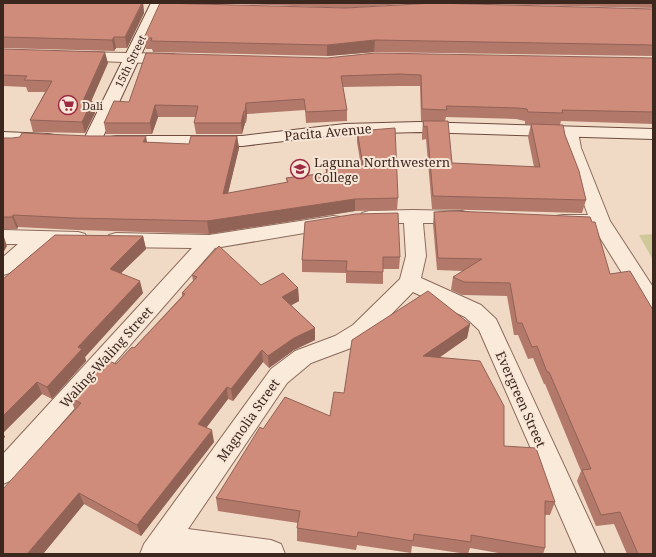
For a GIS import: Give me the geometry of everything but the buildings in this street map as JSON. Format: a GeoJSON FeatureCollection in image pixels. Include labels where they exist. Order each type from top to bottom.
{"type":"FeatureCollection","features":[{"type":"Feature","properties":{"kind":"main road","name":"15th Street"},"geometry":{"type":"LineString","coordinates":[[77,140],[130,58],[156,7]]}},
{"type":"Feature","properties":{"kind":"main road","name":"Pacita Avenue"},"geometry":{"type":"LineString","coordinates":[[3,137],[195,142],[242,141],[346,129],[419,127],[653,134]]}},
{"type":"Feature","properties":{"kind":"street"},"geometry":{"type":"LineString","coordinates":[[67,56],[186,60]]}},
{"type":"Feature","properties":{"kind":"street"},"geometry":{"type":"LineString","coordinates":[[570,132],[572,148],[600,222],[653,304]]}},
{"type":"Feature","properties":{"kind":"street"},"geometry":{"type":"LineString","coordinates":[[410,282],[416,256],[413,216]]}},
{"type":"Feature","properties":{"kind":"street"},"geometry":{"type":"LineString","coordinates":[[3,237],[209,242],[355,218],[413,216],[482,218]]}},
{"type":"Feature","properties":{"kind":"street"},"geometry":{"type":"LineString","coordinates":[[545,220],[600,222]]}},
{"type":"Feature","properties":{"kind":"street"},"geometry":{"type":"LineString","coordinates":[[3,268],[38,238]]}},
{"type":"Feature","properties":{"kind":"street","name":"Waling-Waling Street"},"geometry":{"type":"LineString","coordinates":[[3,472],[209,242]]}},
{"type":"Feature","properties":{"kind":"street","name":"Magnolia Street"},"geometry":{"type":"LineString","coordinates":[[159,546],[279,376],[303,356],[343,342],[361,330],[410,282]]}},
{"type":"Feature","properties":{"kind":"street","name":"Evergreen Street"},"geometry":{"type":"LineString","coordinates":[[410,282],[473,311],[488,325],[591,554]]}},
{"type":"Feature","properties":{"kind":"street"},"geometry":{"type":"LineString","coordinates":[[159,546],[271,554]]}},
{"type":"Feature","properties":{"kind":"shaded area"},"geometry":{"type":"Polygon","coordinates":[[[653,234],[653,260],[639,235],[653,234]]]}},
{"type":"Feature","properties":{"kind":"place","name":"Dali"},"geometry":{"type":"Point","coordinates":[68,105]}},
{"type":"Feature","properties":{"kind":"place","name":"Laguna Northwestern College"},"geometry":{"type":"Point","coordinates":[300,169]}}]}
